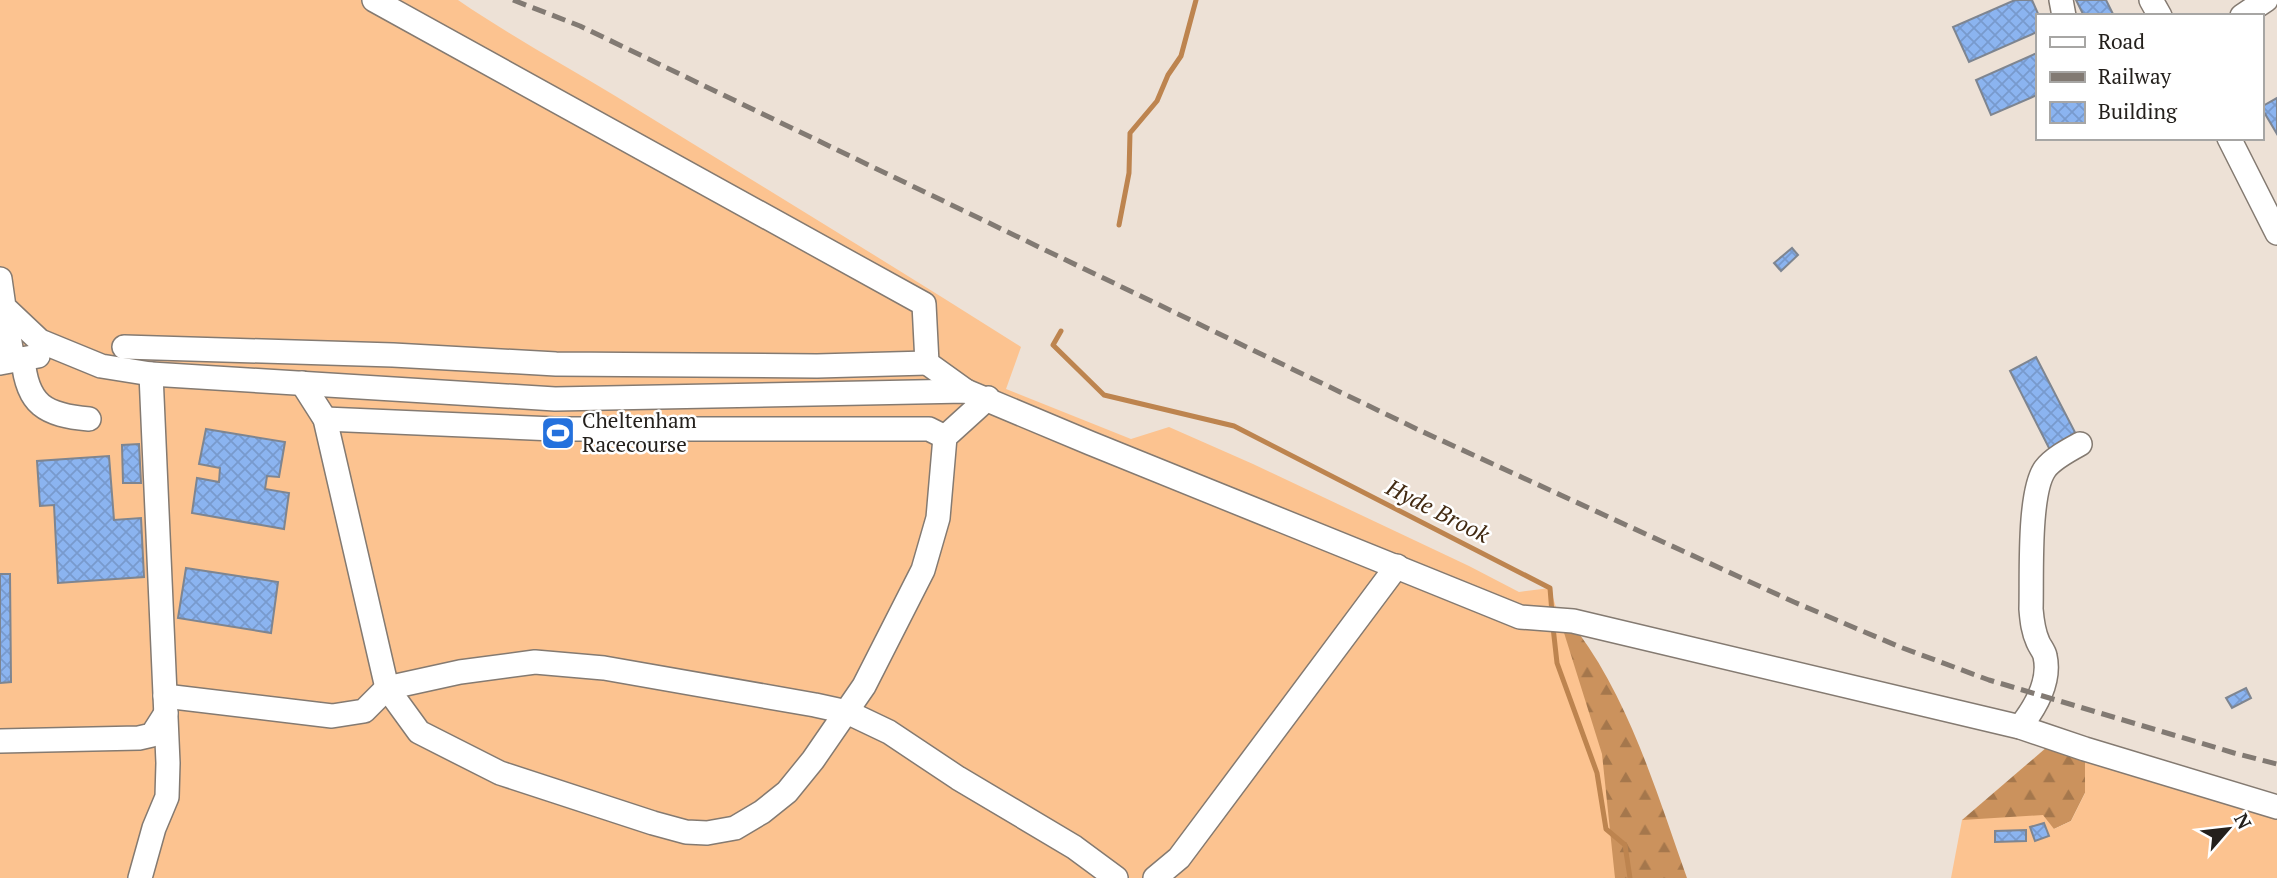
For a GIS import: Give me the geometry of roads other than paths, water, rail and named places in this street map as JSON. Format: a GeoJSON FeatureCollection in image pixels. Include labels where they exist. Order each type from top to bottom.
{"type":"FeatureCollection","features":[{"type":"Feature","properties":{"kind":"street"},"geometry":{"type":"LineString","coordinates":[[374,0],[924,304],[927,363]]}},
{"type":"Feature","properties":{"kind":"street"},"geometry":{"type":"LineString","coordinates":[[2245,14],[2266,0]]}},
{"type":"Feature","properties":{"kind":"street"},"geometry":{"type":"LineString","coordinates":[[2230,140],[2277,233]]}},
{"type":"Feature","properties":{"kind":"street"},"geometry":{"type":"LineString","coordinates":[[0,279],[12,361],[25,380],[30,394],[41,405],[64,417],[89,419]]}},
{"type":"Feature","properties":{"kind":"street"},"geometry":{"type":"LineString","coordinates":[[4,307],[40,341],[101,366],[151,374],[555,399],[977,394]]}},
{"type":"Feature","properties":{"kind":"street"},"geometry":{"type":"LineString","coordinates":[[124,347],[405,355],[556,363],[817,366],[927,363],[977,394],[1090,443],[1520,617],[1564,621],[2020,727],[2277,807]]}},
{"type":"Feature","properties":{"kind":"street"},"geometry":{"type":"LineString","coordinates":[[12,361],[64,351]]}},
{"type":"Feature","properties":{"kind":"street"},"geometry":{"type":"LineString","coordinates":[[141,878],[167,797],[168,763],[151,374]]}},
{"type":"Feature","properties":{"kind":"street"},"geometry":{"type":"LineString","coordinates":[[302,383],[325,419],[387,688],[419,732],[500,773],[686,832],[707,833],[735,828],[762,812],[787,792],[864,686],[923,570],[938,518],[946,437],[977,394]]}},
{"type":"Feature","properties":{"kind":"street"},"geometry":{"type":"LineString","coordinates":[[325,419],[554,429],[929,429],[946,437]]}},
{"type":"Feature","properties":{"kind":"street"},"geometry":{"type":"LineString","coordinates":[[2020,727],[2040,696],[2046,668],[2045,654],[2032,626],[2031,609],[2038,481],[2046,467],[2080,444]]}},
{"type":"Feature","properties":{"kind":"street"},"geometry":{"type":"LineString","coordinates":[[1155,878],[1179,858],[1397,566]]}},
{"type":"Feature","properties":{"kind":"street"},"geometry":{"type":"LineString","coordinates":[[165,705],[332,716],[364,710],[387,688],[460,672],[535,663],[604,667],[847,712],[889,732],[958,778],[1074,847],[1116,878]]}},
{"type":"Feature","properties":{"kind":"street"},"geometry":{"type":"LineString","coordinates":[[0,741],[139,738],[152,735],[165,705]]}},
{"type":"Feature","properties":{"kind":"waterway","name":"Hyde Brook"},"geometry":{"type":"LineString","coordinates":[[1119,225],[1129,173],[1130,133],[1157,101],[1168,75],[1181,56],[1196,0]]}},
{"type":"Feature","properties":{"kind":"waterway","name":"Hyde Brook"},"geometry":{"type":"LineString","coordinates":[[1061,331],[1053,345],[1104,395],[1234,426],[1550,588],[1552,613]]}},
{"type":"Feature","properties":{"kind":"waterway","name":"Hyde Brook"},"geometry":{"type":"LineString","coordinates":[[1553,627],[1557,663],[1597,773],[1606,829],[1625,845],[1630,878]]}},
{"type":"Feature","properties":{"kind":"railway"},"geometry":{"type":"LineString","coordinates":[[513,0],[580,26],[1421,431],[1794,602],[1900,647],[1989,680],[2277,764]]}},
{"type":"Feature","properties":{"kind":"place","name":"Cheltenham Racecourse"},"geometry":{"type":"Point","coordinates":[558,433]}}]}
